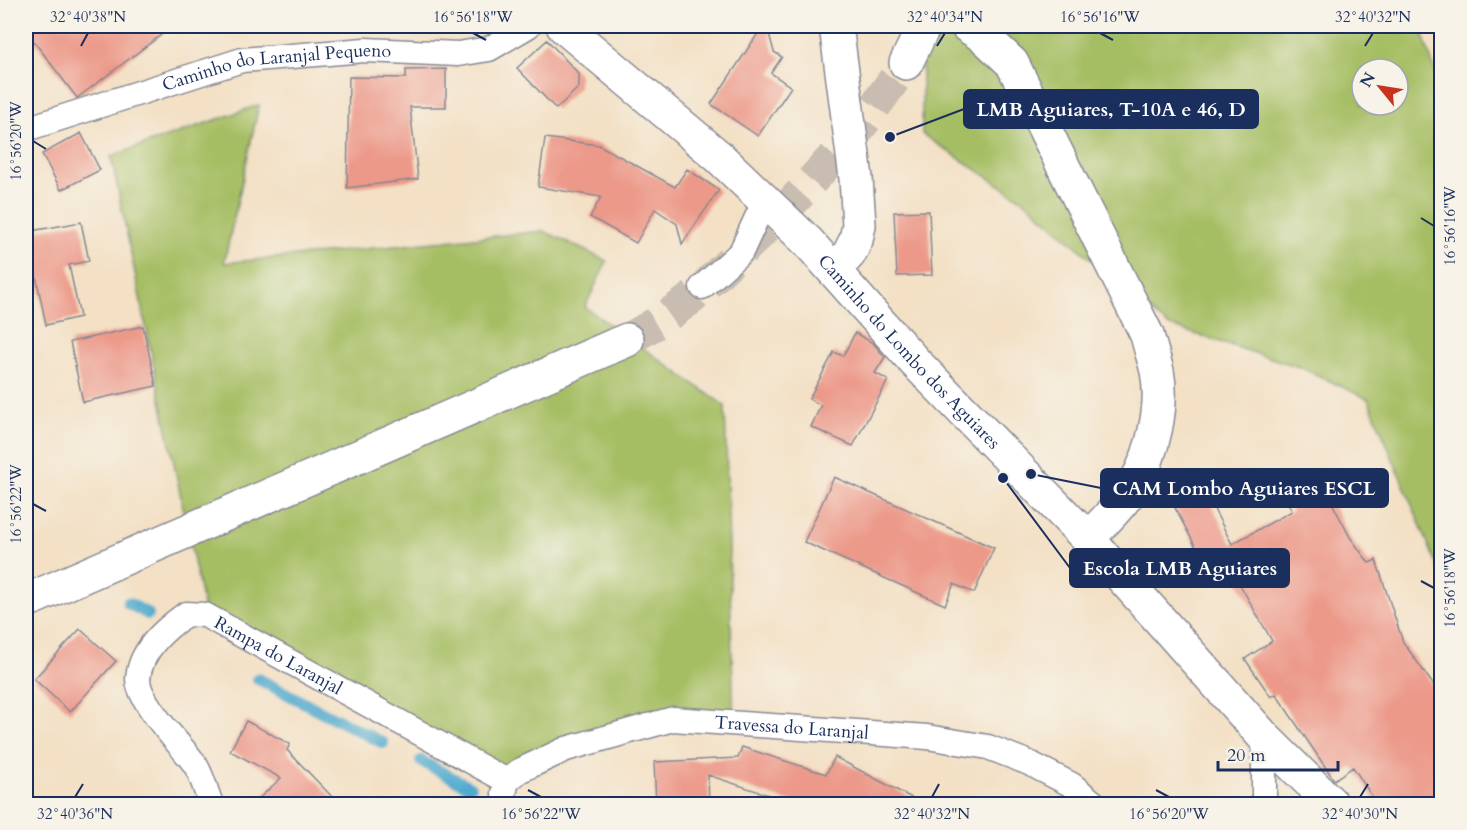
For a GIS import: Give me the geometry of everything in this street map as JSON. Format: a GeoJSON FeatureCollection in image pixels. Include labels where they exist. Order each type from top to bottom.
{"type":"FeatureCollection","features":[{"type":"Feature","properties":{"kind":"street","name":"Caminho do Lombo dos Aguiares"},"geometry":{"type":"LineString","coordinates":[[563,26],[719,157],[765,200],[834,270],[915,362],[1088,539],[1264,737],[1332,804]]}},
{"type":"Feature","properties":{"kind":"street"},"geometry":{"type":"LineString","coordinates":[[834,270],[849,254],[856,240],[859,225],[859,206],[836,26]]}},
{"type":"Feature","properties":{"kind":"street"},"geometry":{"type":"LineString","coordinates":[[906,63],[924,26]]}},
{"type":"Feature","properties":{"kind":"street"},"geometry":{"type":"LineString","coordinates":[[967,26],[984,37],[1012,63],[1147,335],[1157,373],[1158,402],[1147,458],[1135,483],[1088,539]]}},
{"type":"Feature","properties":{"kind":"street"},"geometry":{"type":"LineString","coordinates":[[26,600],[627,340]]}},
{"type":"Feature","properties":{"kind":"lane","name":"Caminho do Laranjal Pequeno"},"geometry":{"type":"LineString","coordinates":[[26,129],[242,60],[365,50],[458,54],[489,49],[528,26]]}},
{"type":"Feature","properties":{"kind":"lane"},"geometry":{"type":"LineString","coordinates":[[702,286],[741,252],[765,200]]}},
{"type":"Feature","properties":{"kind":"lane","name":"Rampa do Laranjal"},"geometry":{"type":"LineString","coordinates":[[211,804],[196,765],[163,726],[146,701],[138,680],[149,648],[168,627],[186,614],[205,615],[506,793]]}},
{"type":"Feature","properties":{"kind":"lane","name":"Travessa do Laranjal"},"geometry":{"type":"LineString","coordinates":[[506,793],[519,771],[566,749],[674,719],[927,737],[988,747],[1029,763],[1072,785],[1095,804]]}},
{"type":"Feature","properties":{"kind":"lane"},"geometry":{"type":"LineString","coordinates":[[1264,737],[1264,804]]}},
{"type":"Feature","properties":{"kind":"green space"},"geometry":{"type":"Polygon","coordinates":[[[922,26],[1420,26],[1439,83],[1442,85],[1441,575],[1368,399],[1302,368],[1167,325],[1023,200],[922,134],[922,26]]]}},
{"type":"Feature","properties":{"kind":"green space"},"geometry":{"type":"Polygon","coordinates":[[[259,105],[224,263],[544,231],[607,261],[585,307],[725,406],[734,725],[673,719],[507,781],[205,615],[111,156],[259,105]]]}},
{"type":"Feature","properties":{"kind":"building"},"geometry":{"type":"Polygon","coordinates":[[[26,26],[173,26],[77,98],[26,31],[26,26]]]}},
{"type":"Feature","properties":{"kind":"building"},"geometry":{"type":"Polygon","coordinates":[[[763,26],[767,26],[774,52],[782,57],[771,73],[791,87],[758,136],[711,104],[763,26]]]}},
{"type":"Feature","properties":{"kind":"building"},"geometry":{"type":"Polygon","coordinates":[[[547,40],[579,74],[579,87],[556,109],[517,68],[547,40]]]}},
{"type":"Feature","properties":{"kind":"building"},"geometry":{"type":"Polygon","coordinates":[[[446,69],[446,107],[410,107],[418,179],[347,188],[349,77],[406,78],[406,70],[446,69]]]}},
{"type":"Feature","properties":{"kind":"building"},"geometry":{"type":"Polygon","coordinates":[[[81,133],[100,170],[61,190],[42,154],[81,133]]]}},
{"type":"Feature","properties":{"kind":"building"},"geometry":{"type":"Polygon","coordinates":[[[545,138],[599,145],[675,187],[687,169],[719,190],[682,244],[677,224],[655,209],[636,243],[590,217],[601,197],[538,187],[545,138]]]}},
{"type":"Feature","properties":{"kind":"building"},"geometry":{"type":"Polygon","coordinates":[[[929,211],[932,275],[897,276],[894,212],[929,211]]]}},
{"type":"Feature","properties":{"kind":"building"},"geometry":{"type":"Polygon","coordinates":[[[81,222],[89,261],[69,265],[80,317],[46,325],[35,271],[30,272],[26,232],[81,222]]]}},
{"type":"Feature","properties":{"kind":"building"},"geometry":{"type":"Polygon","coordinates":[[[143,326],[156,386],[83,402],[70,342],[143,326]]]}},
{"type":"Feature","properties":{"kind":"building"},"geometry":{"type":"Polygon","coordinates":[[[855,333],[873,343],[885,357],[875,373],[888,380],[853,446],[811,427],[821,405],[809,399],[834,352],[843,356],[855,333]]]}},
{"type":"Feature","properties":{"kind":"building"},"geometry":{"type":"Polygon","coordinates":[[[834,477],[994,548],[974,593],[954,584],[945,605],[804,542],[834,477]]]}},
{"type":"Feature","properties":{"kind":"building"},"geometry":{"type":"Polygon","coordinates":[[[1321,482],[1350,537],[1369,563],[1376,560],[1403,642],[1442,697],[1442,804],[1377,804],[1353,767],[1334,780],[1276,694],[1271,697],[1245,659],[1272,641],[1231,569],[1213,579],[1175,508],[1205,492],[1232,544],[1292,511],[1287,501],[1321,482]]]}},
{"type":"Feature","properties":{"kind":"building"},"geometry":{"type":"Polygon","coordinates":[[[80,629],[116,661],[70,712],[34,679],[80,629]]]}},
{"type":"Feature","properties":{"kind":"building"},"geometry":{"type":"Polygon","coordinates":[[[246,721],[290,744],[287,750],[339,804],[253,804],[281,778],[230,751],[246,721]]]}},
{"type":"Feature","properties":{"kind":"building"},"geometry":{"type":"Polygon","coordinates":[[[742,747],[826,774],[835,757],[923,804],[796,804],[708,775],[709,804],[656,804],[654,762],[738,758],[742,747]]]}},
{"type":"Feature","properties":{"kind":"waterway"},"geometry":{"type":"LineString","coordinates":[[128,603],[148,614]]}},
{"type":"Feature","properties":{"kind":"waterway"},"geometry":{"type":"LineString","coordinates":[[258,679],[383,743]]}},
{"type":"Feature","properties":{"kind":"waterway"},"geometry":{"type":"LineString","coordinates":[[421,761],[470,787]]}},
{"type":"Feature","properties":{"kind":"tunnel"},"geometry":{"type":"LineString","coordinates":[[627,340],[692,298],[785,210],[858,130],[906,63]]}},
{"type":"Feature","properties":{"kind":"place","name":"LMB Aguiares, T-10A e 46, D"},"geometry":{"type":"Point","coordinates":[890,137]}},
{"type":"Feature","properties":{"kind":"place","name":"CAM Lombo Aguiares ESCL"},"geometry":{"type":"Point","coordinates":[1031,474]}},
{"type":"Feature","properties":{"kind":"place","name":"Escola LMB Aguiares"},"geometry":{"type":"Point","coordinates":[1003,478]}}]}
